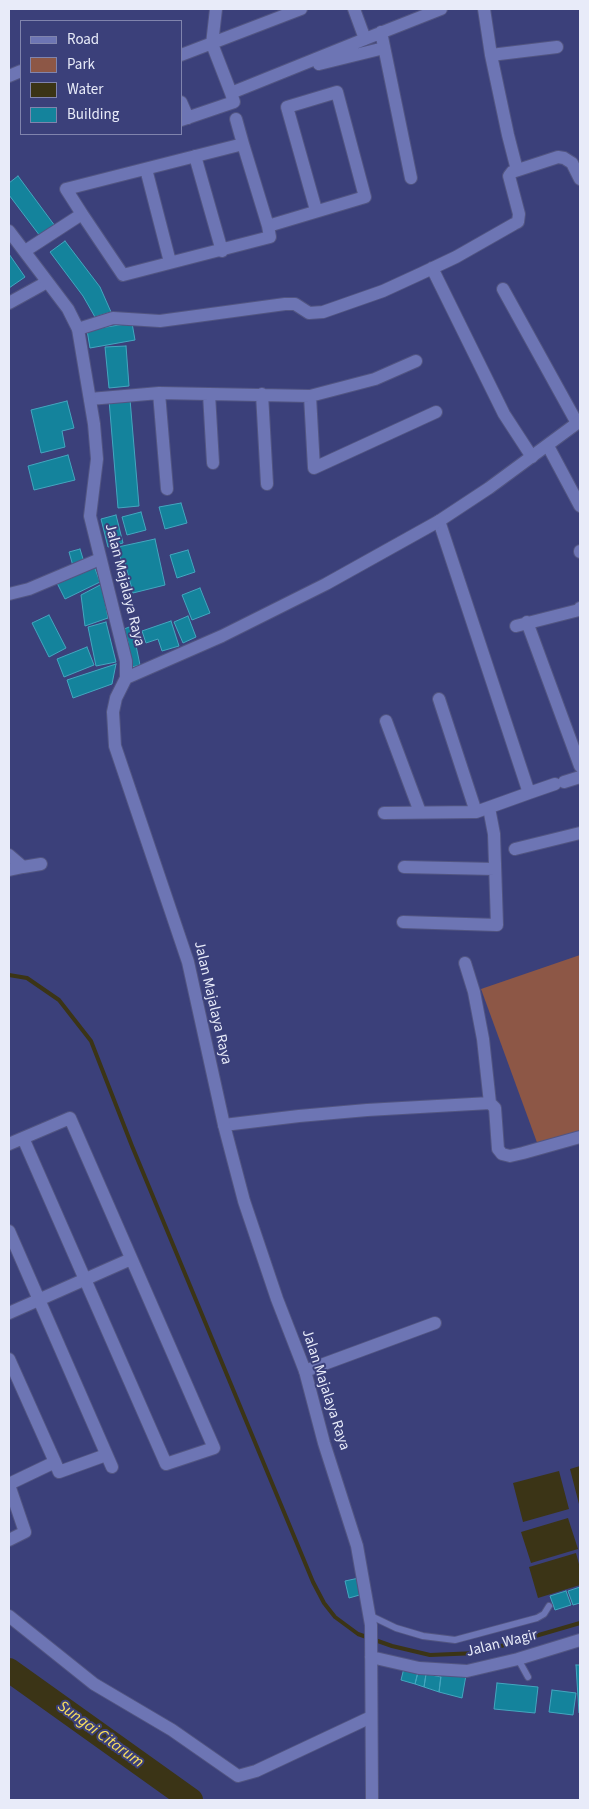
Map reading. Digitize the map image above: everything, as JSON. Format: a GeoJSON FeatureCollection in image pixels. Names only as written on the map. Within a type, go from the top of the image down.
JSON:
{"type":"FeatureCollection","features":[{"type":"Feature","properties":{"kind":"street"},"geometry":{"type":"LineString","coordinates":[[184,119],[234,102],[212,44],[216,9]]}},
{"type":"Feature","properties":{"kind":"street"},"geometry":{"type":"LineString","coordinates":[[182,55],[301,9]]}},
{"type":"Feature","properties":{"kind":"street"},"geometry":{"type":"LineString","coordinates":[[354,9],[365,39]]}},
{"type":"Feature","properties":{"kind":"street"},"geometry":{"type":"LineString","coordinates":[[231,93],[441,9]]}},
{"type":"Feature","properties":{"kind":"street"},"geometry":{"type":"LineString","coordinates":[[484,9],[490,55],[518,170]]}},
{"type":"Feature","properties":{"kind":"street"},"geometry":{"type":"LineString","coordinates":[[381,32],[411,178]]}},
{"type":"Feature","properties":{"kind":"street"},"geometry":{"type":"LineString","coordinates":[[490,55],[557,47]]}},
{"type":"Feature","properties":{"kind":"street"},"geometry":{"type":"LineString","coordinates":[[270,76],[384,48]]}},
{"type":"Feature","properties":{"kind":"street"},"geometry":{"type":"LineString","coordinates":[[268,226],[316,210],[365,197],[336,92],[287,107],[316,210]]}},
{"type":"Feature","properties":{"kind":"street"},"geometry":{"type":"LineString","coordinates":[[236,119],[270,237],[222,251],[123,274],[66,189],[243,144]]}},
{"type":"Feature","properties":{"kind":"street"},"geometry":{"type":"LineString","coordinates":[[195,156],[222,251]]}},
{"type":"Feature","properties":{"kind":"street"},"geometry":{"type":"LineString","coordinates":[[78,328],[113,318],[160,321],[285,304],[295,304],[309,313],[322,312],[383,291],[464,253],[518,222],[519,214],[509,176],[512,172],[558,157],[572,163],[580,179]]}},
{"type":"Feature","properties":{"kind":"street"},"geometry":{"type":"LineString","coordinates":[[146,169],[170,262]]}},
{"type":"Feature","properties":{"kind":"street"},"geometry":{"type":"LineString","coordinates":[[25,251],[82,214]]}},
{"type":"Feature","properties":{"kind":"street","name":"Jalan Majalaya Raya"},"geometry":{"type":"LineString","coordinates":[[9,231],[68,309],[78,328],[90,399],[97,458],[90,516],[124,648],[126,678],[116,698],[113,712],[115,746],[188,962],[224,1125],[241,1192],[259,1249],[305,1371],[324,1443],[357,1546],[370,1620],[372,1800]]}},
{"type":"Feature","properties":{"kind":"street"},"geometry":{"type":"LineString","coordinates":[[432,268],[504,414],[532,458]]}},
{"type":"Feature","properties":{"kind":"street"},"geometry":{"type":"LineString","coordinates":[[9,303],[47,282]]}},
{"type":"Feature","properties":{"kind":"street"},"geometry":{"type":"LineString","coordinates":[[126,678],[222,636],[326,584],[439,521],[532,458],[579,422],[503,289]]}},
{"type":"Feature","properties":{"kind":"street"},"geometry":{"type":"LineString","coordinates":[[90,399],[159,393],[310,396],[374,379],[416,361]]}},
{"type":"Feature","properties":{"kind":"street"},"geometry":{"type":"LineString","coordinates":[[159,393],[167,489]]}},
{"type":"Feature","properties":{"kind":"street"},"geometry":{"type":"LineString","coordinates":[[209,394],[213,463]]}},
{"type":"Feature","properties":{"kind":"street"},"geometry":{"type":"LineString","coordinates":[[262,394],[267,484]]}},
{"type":"Feature","properties":{"kind":"street"},"geometry":{"type":"LineString","coordinates":[[310,396],[314,468],[436,412]]}},
{"type":"Feature","properties":{"kind":"street"},"geometry":{"type":"LineString","coordinates":[[548,446],[580,506]]}},
{"type":"Feature","properties":{"kind":"street"},"geometry":{"type":"LineString","coordinates":[[439,521],[529,793]]}},
{"type":"Feature","properties":{"kind":"street"},"geometry":{"type":"LineString","coordinates":[[9,594],[29,589],[100,559]]}},
{"type":"Feature","properties":{"kind":"street"},"geometry":{"type":"LineString","coordinates":[[580,611],[521,624],[580,766]]}},
{"type":"Feature","properties":{"kind":"street"},"geometry":{"type":"LineString","coordinates":[[403,922],[497,925],[494,834],[439,699]]}},
{"type":"Feature","properties":{"kind":"street"},"geometry":{"type":"LineString","coordinates":[[386,721],[420,812]]}},
{"type":"Feature","properties":{"kind":"street"},"geometry":{"type":"LineString","coordinates":[[384,813],[483,810],[580,777]]}},
{"type":"Feature","properties":{"kind":"street"},"geometry":{"type":"LineString","coordinates":[[515,849],[580,833]]}},
{"type":"Feature","properties":{"kind":"street"},"geometry":{"type":"LineString","coordinates":[[9,855],[23,866]]}},
{"type":"Feature","properties":{"kind":"street"},"geometry":{"type":"LineString","coordinates":[[9,870],[41,864]]}},
{"type":"Feature","properties":{"kind":"street"},"geometry":{"type":"LineString","coordinates":[[404,867],[495,869]]}},
{"type":"Feature","properties":{"kind":"street"},"geometry":{"type":"LineString","coordinates":[[465,963],[480,1020],[490,1103],[495,1108],[498,1149],[502,1154],[510,1156],[580,1137]]}},
{"type":"Feature","properties":{"kind":"street"},"geometry":{"type":"LineString","coordinates":[[224,1125],[367,1110],[490,1103]]}},
{"type":"Feature","properties":{"kind":"street"},"geometry":{"type":"LineString","coordinates":[[9,1144],[23,1138],[70,1118],[214,1448],[166,1464],[23,1138]]}},
{"type":"Feature","properties":{"kind":"street"},"geometry":{"type":"LineString","coordinates":[[9,1231],[112,1467]]}},
{"type":"Feature","properties":{"kind":"street"},"geometry":{"type":"LineString","coordinates":[[9,1313],[131,1259]]}},
{"type":"Feature","properties":{"kind":"street"},"geometry":{"type":"LineString","coordinates":[[305,1371],[435,1323]]}},
{"type":"Feature","properties":{"kind":"street"},"geometry":{"type":"LineString","coordinates":[[9,1359],[59,1472],[106,1455]]}},
{"type":"Feature","properties":{"kind":"street"},"geometry":{"type":"LineString","coordinates":[[9,1540],[25,1532],[9,1484],[55,1462]]}},
{"type":"Feature","properties":{"kind":"street"},"geometry":{"type":"LineString","coordinates":[[9,1616],[94,1684],[172,1730],[238,1776],[256,1771],[371,1717]]}},
{"type":"Feature","properties":{"kind":"street","name":"Jalan Wagir"},"geometry":{"type":"LineString","coordinates":[[371,1653],[419,1668],[467,1670],[518,1659],[580,1640]]}},
{"type":"Feature","properties":{"kind":"lane"},"geometry":{"type":"LineString","coordinates":[[370,1620],[439,1639],[455,1640],[537,1618],[544,1614],[549,1606]]}},
{"type":"Feature","properties":{"kind":"lane"},"geometry":{"type":"LineString","coordinates":[[518,1659],[528,1677]]}},
{"type":"Feature","properties":{"kind":"green space"},"geometry":{"type":"Polygon","coordinates":[[[580,955],[580,1136],[539,1148],[481,989],[580,955]]]}},
{"type":"Feature","properties":{"kind":"water"},"geometry":{"type":"Polygon","coordinates":[[[580,1466],[580,1508],[570,1469],[580,1466]]]}},
{"type":"Feature","properties":{"kind":"water"},"geometry":{"type":"Polygon","coordinates":[[[559,1471],[569,1509],[523,1522],[513,1483],[559,1471]]]}},
{"type":"Feature","properties":{"kind":"water"},"geometry":{"type":"Polygon","coordinates":[[[568,1518],[578,1549],[531,1563],[521,1532],[568,1518]]]}},
{"type":"Feature","properties":{"kind":"water"},"geometry":{"type":"Polygon","coordinates":[[[576,1553],[580,1568],[580,1585],[538,1598],[529,1567],[576,1553]]]}},
{"type":"Feature","properties":{"kind":"building"},"geometry":{"type":"Polygon","coordinates":[[[18,176],[55,226],[40,236],[9,195],[9,183],[18,176]]]}},
{"type":"Feature","properties":{"kind":"building"},"geometry":{"type":"Polygon","coordinates":[[[65,241],[100,287],[111,312],[95,317],[83,296],[50,252],[65,241]]]}},
{"type":"Feature","properties":{"kind":"building"},"geometry":{"type":"Polygon","coordinates":[[[9,254],[25,277],[9,288],[9,254]]]}},
{"type":"Feature","properties":{"kind":"building"},"geometry":{"type":"Polygon","coordinates":[[[132,323],[135,340],[90,348],[87,330],[132,323]]]}},
{"type":"Feature","properties":{"kind":"building"},"geometry":{"type":"Polygon","coordinates":[[[126,346],[129,386],[109,388],[105,347],[126,346]]]}},
{"type":"Feature","properties":{"kind":"building"},"geometry":{"type":"Polygon","coordinates":[[[130,399],[139,506],[118,508],[109,400],[130,399]]]}},
{"type":"Feature","properties":{"kind":"building"},"geometry":{"type":"Polygon","coordinates":[[[67,401],[74,428],[62,431],[65,447],[41,453],[31,410],[67,401]]]}},
{"type":"Feature","properties":{"kind":"building"},"geometry":{"type":"Polygon","coordinates":[[[68,455],[75,480],[34,490],[28,466],[68,455]]]}},
{"type":"Feature","properties":{"kind":"building"},"geometry":{"type":"Polygon","coordinates":[[[181,503],[187,523],[165,529],[159,507],[181,503]]]}},
{"type":"Feature","properties":{"kind":"building"},"geometry":{"type":"Polygon","coordinates":[[[141,512],[146,530],[127,535],[122,517],[141,512]]]}},
{"type":"Feature","properties":{"kind":"building"},"geometry":{"type":"Polygon","coordinates":[[[116,515],[123,543],[108,547],[101,519],[116,515]]]}},
{"type":"Feature","properties":{"kind":"building"},"geometry":{"type":"Polygon","coordinates":[[[155,539],[165,585],[133,593],[124,559],[121,560],[118,547],[155,539]]]}},
{"type":"Feature","properties":{"kind":"building"},"geometry":{"type":"Polygon","coordinates":[[[80,549],[84,562],[73,566],[69,552],[80,549]]]}},
{"type":"Feature","properties":{"kind":"building"},"geometry":{"type":"Polygon","coordinates":[[[188,550],[195,572],[177,578],[170,555],[188,550]]]}},
{"type":"Feature","properties":{"kind":"building"},"geometry":{"type":"Polygon","coordinates":[[[94,566],[100,582],[65,599],[57,583],[94,566]]]}},
{"type":"Feature","properties":{"kind":"building"},"geometry":{"type":"Polygon","coordinates":[[[102,584],[108,618],[85,626],[81,595],[102,584]]]}},
{"type":"Feature","properties":{"kind":"building"},"geometry":{"type":"Polygon","coordinates":[[[200,588],[210,613],[192,620],[182,595],[200,588]]]}},
{"type":"Feature","properties":{"kind":"building"},"geometry":{"type":"Polygon","coordinates":[[[49,615],[66,648],[49,657],[32,623],[49,615]]]}},
{"type":"Feature","properties":{"kind":"building"},"geometry":{"type":"Polygon","coordinates":[[[188,616],[196,637],[183,643],[174,622],[188,616]]]}},
{"type":"Feature","properties":{"kind":"building"},"geometry":{"type":"Polygon","coordinates":[[[171,621],[179,646],[162,651],[158,639],[146,643],[142,631],[171,621]]]}},
{"type":"Feature","properties":{"kind":"building"},"geometry":{"type":"Polygon","coordinates":[[[106,622],[116,662],[96,666],[88,627],[106,622]]]}},
{"type":"Feature","properties":{"kind":"building"},"geometry":{"type":"Polygon","coordinates":[[[132,626],[140,665],[132,667],[124,629],[132,626]]]}},
{"type":"Feature","properties":{"kind":"building"},"geometry":{"type":"Polygon","coordinates":[[[87,647],[94,665],[64,677],[57,659],[87,647]]]}},
{"type":"Feature","properties":{"kind":"building"},"geometry":{"type":"Polygon","coordinates":[[[116,664],[112,684],[73,698],[67,680],[116,664]]]}},
{"type":"Feature","properties":{"kind":"building"},"geometry":{"type":"Polygon","coordinates":[[[359,1578],[363,1594],[349,1598],[345,1581],[359,1578]]]}},
{"type":"Feature","properties":{"kind":"building"},"geometry":{"type":"Polygon","coordinates":[[[580,1587],[580,1603],[573,1605],[568,1591],[580,1587]]]}},
{"type":"Feature","properties":{"kind":"building"},"geometry":{"type":"Polygon","coordinates":[[[566,1591],[571,1605],[555,1610],[550,1596],[566,1591]]]}},
{"type":"Feature","properties":{"kind":"building"},"geometry":{"type":"Polygon","coordinates":[[[576,1665],[580,1665],[579,1713],[576,1665]]]}},
{"type":"Feature","properties":{"kind":"building"},"geometry":{"type":"Polygon","coordinates":[[[404,1668],[418,1672],[415,1684],[401,1680],[404,1668]]]}},
{"type":"Feature","properties":{"kind":"building"},"geometry":{"type":"Polygon","coordinates":[[[418,1672],[426,1674],[424,1687],[415,1684],[418,1672]]]}},
{"type":"Feature","properties":{"kind":"building"},"geometry":{"type":"Polygon","coordinates":[[[426,1674],[441,1677],[439,1692],[424,1687],[426,1674]]]}},
{"type":"Feature","properties":{"kind":"building"},"geometry":{"type":"Polygon","coordinates":[[[441,1674],[466,1675],[462,1698],[439,1692],[441,1674]]]}},
{"type":"Feature","properties":{"kind":"building"},"geometry":{"type":"Polygon","coordinates":[[[497,1683],[538,1687],[535,1713],[494,1709],[497,1683]]]}},
{"type":"Feature","properties":{"kind":"building"},"geometry":{"type":"Polygon","coordinates":[[[552,1690],[576,1693],[573,1715],[549,1712],[552,1690]]]}},
{"type":"Feature","properties":{"kind":"waterway"},"geometry":{"type":"LineString","coordinates":[[9,975],[27,978],[59,1000],[91,1041],[132,1146],[313,1582],[324,1603],[335,1617],[358,1634],[392,1646],[430,1655],[477,1653],[580,1623]]}},
{"type":"Feature","properties":{"kind":"waterway","name":"Sungai Citarum"},"geometry":{"type":"LineString","coordinates":[[9,1670],[191,1800]]}}]}
